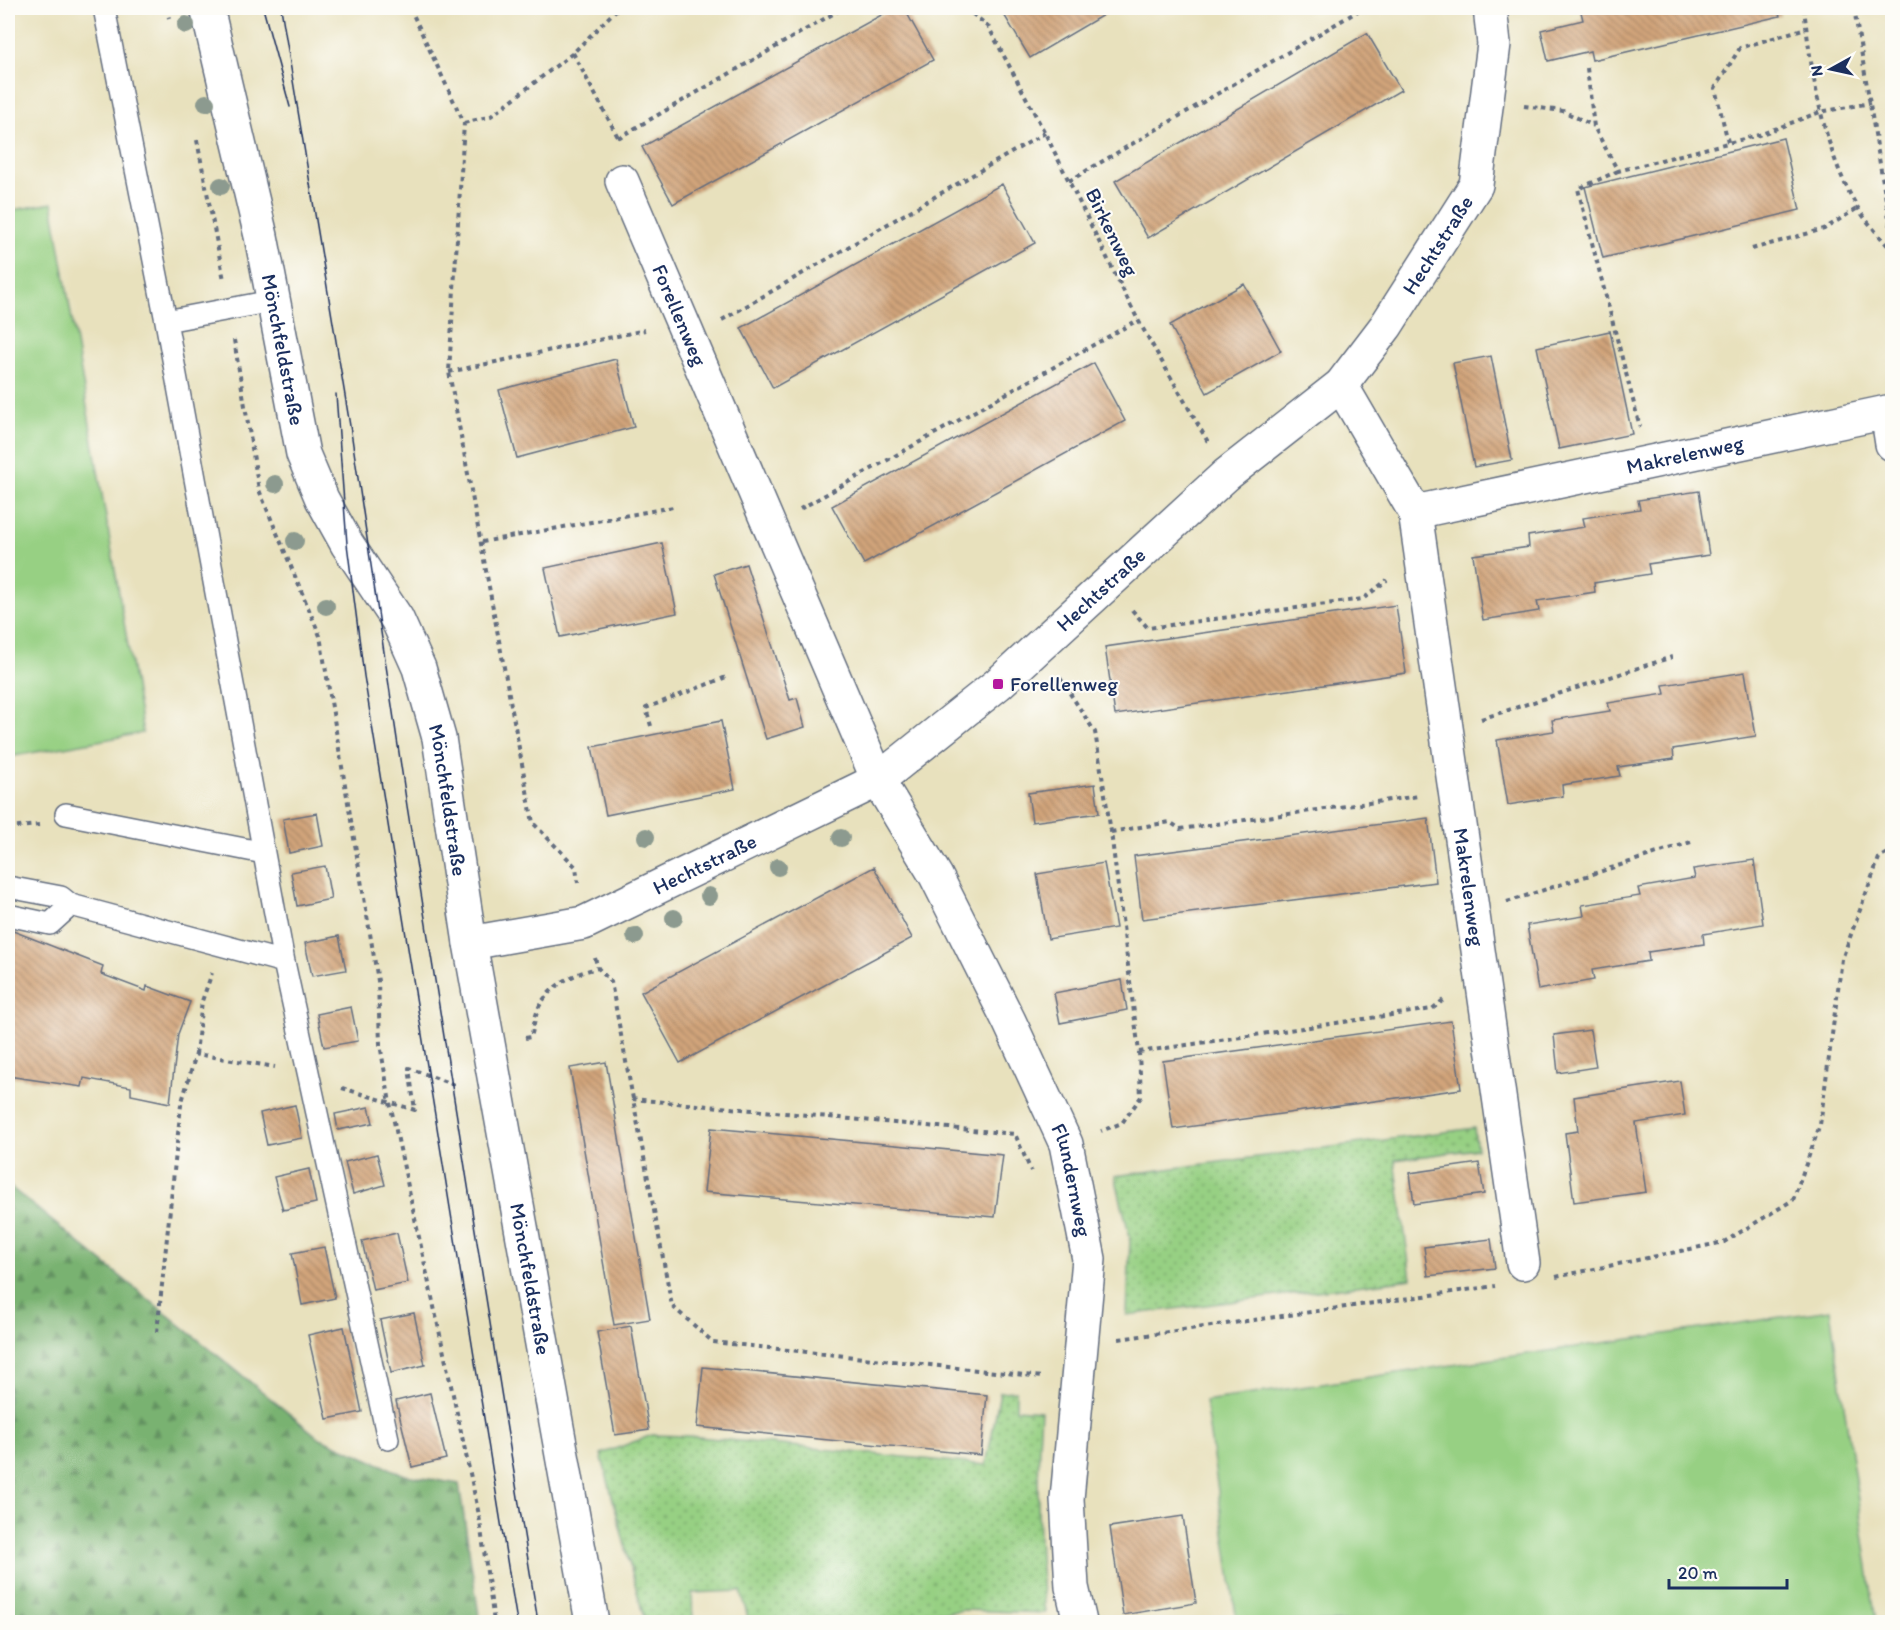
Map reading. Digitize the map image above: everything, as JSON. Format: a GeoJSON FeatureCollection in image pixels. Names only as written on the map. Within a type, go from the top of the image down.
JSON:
{"type":"FeatureCollection","features":[{"type":"Feature","properties":{"kind":"street","name":"Mönchfeldstraße"},"geometry":{"type":"LineString","coordinates":[[207,8],[259,225],[303,454],[322,499],[347,544],[397,619],[419,668],[439,738],[470,943],[592,1623]]}},
{"type":"Feature","properties":{"kind":"street","name":"Hechtstraße"},"geometry":{"type":"LineString","coordinates":[[470,943],[584,923],[878,780],[998,684],[1226,475],[1341,385],[1386,326],[1476,185],[1494,44],[1490,8]]}},
{"type":"Feature","properties":{"kind":"street","name":"Forellenweg"},"geometry":{"type":"LineString","coordinates":[[622,181],[771,525],[878,780]]}},
{"type":"Feature","properties":{"kind":"street","name":"Makrelenweg"},"geometry":{"type":"LineString","coordinates":[[1341,385],[1414,512],[1523,1275]]}},
{"type":"Feature","properties":{"kind":"street","name":"Makrelenweg"},"geometry":{"type":"LineString","coordinates":[[1414,512],[1887,412],[1893,444]]}},
{"type":"Feature","properties":{"kind":"street","name":"Flundernweg"},"geometry":{"type":"LineString","coordinates":[[878,780],[936,876],[1009,1022],[1066,1144],[1089,1260],[1067,1499],[1072,1587],[1080,1623]]}},
{"type":"Feature","properties":{"kind":"lane"},"geometry":{"type":"LineString","coordinates":[[104,8],[165,321],[284,962],[388,1439]]}},
{"type":"Feature","properties":{"kind":"lane"},"geometry":{"type":"LineString","coordinates":[[165,321],[272,301]]}},
{"type":"Feature","properties":{"kind":"lane"},"geometry":{"type":"LineString","coordinates":[[66,814],[264,853]]}},
{"type":"Feature","properties":{"kind":"lane"},"geometry":{"type":"LineString","coordinates":[[8,887],[61,897],[71,905],[284,962]]}},
{"type":"Feature","properties":{"kind":"lane"},"geometry":{"type":"LineString","coordinates":[[8,915],[51,924],[71,905]]}},
{"type":"Feature","properties":{"kind":"path"},"geometry":{"type":"LineString","coordinates":[[166,8],[171,30]]}},
{"type":"Feature","properties":{"kind":"path"},"geometry":{"type":"LineString","coordinates":[[410,8],[465,123],[449,372],[533,823],[576,867],[584,923],[598,968],[611,982],[672,1306],[713,1342],[1078,1381]]}},
{"type":"Feature","properties":{"kind":"path"},"geometry":{"type":"LineString","coordinates":[[465,123],[491,116],[573,53],[618,8]]}},
{"type":"Feature","properties":{"kind":"path"},"geometry":{"type":"LineString","coordinates":[[618,138],[843,8]]}},
{"type":"Feature","properties":{"kind":"path","name":"Birkenweg"},"geometry":{"type":"LineString","coordinates":[[965,8],[988,26],[1045,133],[1138,320],[1226,475]]}},
{"type":"Feature","properties":{"kind":"path"},"geometry":{"type":"LineString","coordinates":[[1069,181],[1363,8]]}},
{"type":"Feature","properties":{"kind":"path"},"geometry":{"type":"LineString","coordinates":[[1804,8],[1820,112],[1830,146],[1858,208],[1893,251]]}},
{"type":"Feature","properties":{"kind":"path"},"geometry":{"type":"LineString","coordinates":[[1854,8],[1893,236]]}},
{"type":"Feature","properties":{"kind":"path"},"geometry":{"type":"LineString","coordinates":[[1728,142],[1715,88],[1740,48],[1806,28]]}},
{"type":"Feature","properties":{"kind":"path"},"geometry":{"type":"LineString","coordinates":[[573,53],[636,172],[622,181]]}},
{"type":"Feature","properties":{"kind":"path"},"geometry":{"type":"LineString","coordinates":[[1587,68],[1594,127],[1618,171]]}},
{"type":"Feature","properties":{"kind":"path"},"geometry":{"type":"LineString","coordinates":[[1487,102],[1563,111],[1594,127]]}},
{"type":"Feature","properties":{"kind":"path"},"geometry":{"type":"LineString","coordinates":[[1650,462],[1578,189],[1618,171],[1759,135],[1820,112],[1870,103]]}},
{"type":"Feature","properties":{"kind":"path"},"geometry":{"type":"LineString","coordinates":[[195,130],[229,309],[259,490],[320,636],[378,981],[380,1044],[390,1103],[479,1515],[494,1623]]}},
{"type":"Feature","properties":{"kind":"path"},"geometry":{"type":"LineString","coordinates":[[449,372],[687,330],[1045,133]]}},
{"type":"Feature","properties":{"kind":"path"},"geometry":{"type":"LineString","coordinates":[[1752,249],[1824,229],[1858,208]]}},
{"type":"Feature","properties":{"kind":"path"},"geometry":{"type":"LineString","coordinates":[[771,525],[1138,320]]}},
{"type":"Feature","properties":{"kind":"path"},"geometry":{"type":"LineString","coordinates":[[482,542],[673,507]]}},
{"type":"Feature","properties":{"kind":"path"},"geometry":{"type":"LineString","coordinates":[[1110,582],[1148,628],[1363,598],[1420,554]]}},
{"type":"Feature","properties":{"kind":"path"},"geometry":{"type":"LineString","coordinates":[[1039,647],[1095,732],[1111,832],[1139,1052],[1141,1097],[1122,1123],[1066,1144]]}},
{"type":"Feature","properties":{"kind":"path"},"geometry":{"type":"LineString","coordinates":[[1446,730],[1672,657]]}},
{"type":"Feature","properties":{"kind":"path"},"geometry":{"type":"LineString","coordinates":[[651,726],[646,708],[729,676]]}},
{"type":"Feature","properties":{"kind":"path"},"geometry":{"type":"LineString","coordinates":[[1111,832],[1170,822],[1180,829],[1455,791]]}},
{"type":"Feature","properties":{"kind":"path"},"geometry":{"type":"LineString","coordinates":[[1472,913],[1691,842]]}},
{"type":"Feature","properties":{"kind":"path"},"geometry":{"type":"LineString","coordinates":[[1081,1344],[1724,1242],[1793,1200],[1820,1125],[1842,959],[1879,858],[1893,851]]}},
{"type":"Feature","properties":{"kind":"path"},"geometry":{"type":"LineString","coordinates":[[157,1332],[182,1105],[196,1054],[202,1001],[223,945]]}},
{"type":"Feature","properties":{"kind":"path"},"geometry":{"type":"LineString","coordinates":[[489,1047],[531,1037],[540,1005],[561,983],[580,972],[598,968]]}},
{"type":"Feature","properties":{"kind":"path"},"geometry":{"type":"LineString","coordinates":[[1139,1052],[1432,1009],[1452,994]]}},
{"type":"Feature","properties":{"kind":"path"},"geometry":{"type":"LineString","coordinates":[[196,1054],[274,1067],[415,1110],[409,1068],[461,1088]]}},
{"type":"Feature","properties":{"kind":"path"},"geometry":{"type":"LineString","coordinates":[[632,1099],[1015,1134],[1033,1175]]}},
{"type":"Feature","properties":{"kind":"green space"},"geometry":{"type":"Polygon","coordinates":[[[52,203],[143,733],[8,757],[8,211],[52,203]]]}},
{"type":"Feature","properties":{"kind":"green space"},"geometry":{"type":"Polygon","coordinates":[[[1474,1128],[1477,1149],[1395,1160],[1411,1279],[1127,1315],[1130,1238],[1115,1176],[1474,1128]]]}},
{"type":"Feature","properties":{"kind":"green space"},"geometry":{"type":"Polygon","coordinates":[[[8,1185],[318,1437],[405,1475],[459,1484],[480,1622],[8,1622],[8,1185]]]}},
{"type":"Feature","properties":{"kind":"green space"},"geometry":{"type":"Polygon","coordinates":[[[1830,1310],[1876,1622],[1237,1622],[1205,1401],[1830,1310]]]}},
{"type":"Feature","properties":{"kind":"green space"},"geometry":{"type":"Polygon","coordinates":[[[1016,1391],[1016,1409],[1041,1411],[1038,1512],[1045,1613],[964,1610],[880,1622],[749,1622],[741,1591],[692,1593],[693,1622],[645,1622],[601,1454],[652,1435],[688,1436],[986,1465],[1000,1392],[1016,1391]]]}},
{"type":"Feature","properties":{"kind":"building"},"geometry":{"type":"Polygon","coordinates":[[[894,8],[904,8],[933,60],[673,204],[642,147],[894,8]]]}},
{"type":"Feature","properties":{"kind":"building"},"geometry":{"type":"Polygon","coordinates":[[[1000,8],[1115,8],[1030,58],[1000,8]]]}},
{"type":"Feature","properties":{"kind":"building"},"geometry":{"type":"Polygon","coordinates":[[[1580,8],[1778,8],[1780,16],[1592,60],[1590,51],[1548,61],[1541,30],[1583,20],[1580,8]]]}},
{"type":"Feature","properties":{"kind":"building"},"geometry":{"type":"Polygon","coordinates":[[[1367,33],[1401,90],[1148,238],[1115,181],[1367,33]]]}},
{"type":"Feature","properties":{"kind":"building"},"geometry":{"type":"Polygon","coordinates":[[[1783,138],[1800,210],[1603,258],[1585,187],[1783,138]]]}},
{"type":"Feature","properties":{"kind":"building"},"geometry":{"type":"Polygon","coordinates":[[[1002,184],[1035,243],[773,388],[741,328],[1002,184]]]}},
{"type":"Feature","properties":{"kind":"building"},"geometry":{"type":"Polygon","coordinates":[[[1244,284],[1281,351],[1207,393],[1170,325],[1244,284]]]}},
{"type":"Feature","properties":{"kind":"building"},"geometry":{"type":"Polygon","coordinates":[[[1610,331],[1632,434],[1559,449],[1537,347],[1610,331]]]}},
{"type":"Feature","properties":{"kind":"building"},"geometry":{"type":"Polygon","coordinates":[[[1491,356],[1512,460],[1474,467],[1453,363],[1491,356]]]}},
{"type":"Feature","properties":{"kind":"building"},"geometry":{"type":"Polygon","coordinates":[[[616,359],[634,427],[517,458],[499,390],[616,359]]]}},
{"type":"Feature","properties":{"kind":"building"},"geometry":{"type":"Polygon","coordinates":[[[1094,363],[1125,421],[864,564],[832,506],[1094,363]]]}},
{"type":"Feature","properties":{"kind":"building"},"geometry":{"type":"Polygon","coordinates":[[[1699,491],[1709,555],[1648,564],[1650,574],[1594,583],[1595,592],[1537,601],[1539,611],[1483,620],[1473,555],[1529,547],[1528,536],[1585,527],[1583,518],[1640,509],[1638,500],[1699,491]]]}},
{"type":"Feature","properties":{"kind":"building"},"geometry":{"type":"Polygon","coordinates":[[[662,543],[677,613],[560,637],[545,568],[662,543]]]}},
{"type":"Feature","properties":{"kind":"building"},"geometry":{"type":"Polygon","coordinates":[[[746,564],[790,700],[797,698],[805,727],[766,739],[714,574],[746,564]]]}},
{"type":"Feature","properties":{"kind":"building"},"geometry":{"type":"Polygon","coordinates":[[[1396,605],[1406,673],[1115,715],[1105,647],[1396,605]]]}},
{"type":"Feature","properties":{"kind":"building"},"geometry":{"type":"Polygon","coordinates":[[[1745,672],[1756,736],[1673,749],[1674,759],[1618,767],[1620,776],[1562,785],[1563,796],[1508,805],[1497,740],[1554,731],[1552,720],[1610,711],[1608,703],[1665,694],[1663,685],[1745,672]]]}},
{"type":"Feature","properties":{"kind":"building"},"geometry":{"type":"Polygon","coordinates":[[[721,721],[735,789],[606,815],[592,747],[721,721]]]}},
{"type":"Feature","properties":{"kind":"building"},"geometry":{"type":"Polygon","coordinates":[[[1095,784],[1099,813],[1032,822],[1028,793],[1095,784]]]}},
{"type":"Feature","properties":{"kind":"building"},"geometry":{"type":"Polygon","coordinates":[[[317,813],[323,846],[289,853],[283,819],[317,813]]]}},
{"type":"Feature","properties":{"kind":"building"},"geometry":{"type":"Polygon","coordinates":[[[1428,818],[1436,882],[1142,919],[1134,856],[1428,818]]]}},
{"type":"Feature","properties":{"kind":"building"},"geometry":{"type":"Polygon","coordinates":[[[1754,860],[1763,924],[1703,934],[1704,944],[1648,952],[1649,961],[1592,970],[1594,980],[1538,990],[1527,925],[1584,916],[1582,905],[1640,896],[1638,888],[1695,878],[1693,869],[1754,860]]]}},
{"type":"Feature","properties":{"kind":"building"},"geometry":{"type":"Polygon","coordinates":[[[1104,863],[1116,928],[1048,939],[1037,874],[1104,863]]]}},
{"type":"Feature","properties":{"kind":"building"},"geometry":{"type":"Polygon","coordinates":[[[325,866],[331,899],[297,906],[291,872],[325,866]]]}},
{"type":"Feature","properties":{"kind":"building"},"geometry":{"type":"Polygon","coordinates":[[[874,867],[912,938],[680,1063],[641,992],[874,867]]]}},
{"type":"Feature","properties":{"kind":"building"},"geometry":{"type":"Polygon","coordinates":[[[8,929],[103,966],[101,974],[146,991],[147,986],[190,1002],[178,1034],[170,1103],[131,1095],[131,1087],[84,1078],[82,1087],[8,1076],[8,929]]]}},
{"type":"Feature","properties":{"kind":"building"},"geometry":{"type":"Polygon","coordinates":[[[339,936],[346,970],[312,976],[305,943],[339,936]]]}},
{"type":"Feature","properties":{"kind":"building"},"geometry":{"type":"Polygon","coordinates":[[[1122,980],[1127,1010],[1060,1023],[1054,993],[1122,980]]]}},
{"type":"Feature","properties":{"kind":"building"},"geometry":{"type":"Polygon","coordinates":[[[351,1007],[358,1041],[324,1047],[317,1014],[351,1007]]]}},
{"type":"Feature","properties":{"kind":"building"},"geometry":{"type":"Polygon","coordinates":[[[1451,1021],[1461,1089],[1173,1129],[1163,1061],[1451,1021]]]}},
{"type":"Feature","properties":{"kind":"building"},"geometry":{"type":"Polygon","coordinates":[[[1590,1030],[1596,1067],[1558,1073],[1554,1035],[1590,1030]]]}},
{"type":"Feature","properties":{"kind":"building"},"geometry":{"type":"Polygon","coordinates":[[[606,1062],[650,1319],[614,1325],[570,1068],[606,1062]]]}},
{"type":"Feature","properties":{"kind":"building"},"geometry":{"type":"Polygon","coordinates":[[[1680,1081],[1685,1115],[1636,1123],[1646,1192],[1574,1202],[1565,1133],[1578,1131],[1574,1097],[1680,1081]]]}},
{"type":"Feature","properties":{"kind":"building"},"geometry":{"type":"Polygon","coordinates":[[[295,1105],[302,1138],[267,1145],[260,1113],[295,1105]]]}},
{"type":"Feature","properties":{"kind":"building"},"geometry":{"type":"Polygon","coordinates":[[[369,1107],[373,1123],[338,1130],[335,1114],[369,1107]]]}},
{"type":"Feature","properties":{"kind":"building"},"geometry":{"type":"Polygon","coordinates":[[[711,1128],[1003,1155],[995,1217],[704,1192],[711,1128]]]}},
{"type":"Feature","properties":{"kind":"building"},"geometry":{"type":"Polygon","coordinates":[[[377,1154],[385,1185],[353,1194],[345,1162],[377,1154]]]}},
{"type":"Feature","properties":{"kind":"building"},"geometry":{"type":"Polygon","coordinates":[[[1479,1163],[1484,1194],[1414,1204],[1410,1173],[1479,1163]]]}},
{"type":"Feature","properties":{"kind":"building"},"geometry":{"type":"Polygon","coordinates":[[[309,1169],[316,1203],[283,1210],[274,1177],[309,1169]]]}},
{"type":"Feature","properties":{"kind":"building"},"geometry":{"type":"Polygon","coordinates":[[[397,1233],[408,1283],[373,1290],[362,1241],[397,1233]]]}},
{"type":"Feature","properties":{"kind":"building"},"geometry":{"type":"Polygon","coordinates":[[[1491,1239],[1495,1268],[1428,1276],[1424,1247],[1491,1239]]]}},
{"type":"Feature","properties":{"kind":"building"},"geometry":{"type":"Polygon","coordinates":[[[324,1247],[335,1298],[302,1305],[292,1253],[324,1247]]]}},
{"type":"Feature","properties":{"kind":"building"},"geometry":{"type":"Polygon","coordinates":[[[414,1313],[425,1365],[391,1373],[380,1320],[414,1313]]]}},
{"type":"Feature","properties":{"kind":"building"},"geometry":{"type":"Polygon","coordinates":[[[631,1326],[649,1430],[615,1435],[597,1332],[631,1326]]]}},
{"type":"Feature","properties":{"kind":"building"},"geometry":{"type":"Polygon","coordinates":[[[344,1327],[362,1412],[327,1419],[308,1335],[344,1327]]]}},
{"type":"Feature","properties":{"kind":"building"},"geometry":{"type":"Polygon","coordinates":[[[703,1367],[987,1395],[981,1455],[697,1427],[703,1367]]]}},
{"type":"Feature","properties":{"kind":"building"},"geometry":{"type":"Polygon","coordinates":[[[430,1393],[446,1459],[412,1467],[396,1401],[430,1393]]]}},
{"type":"Feature","properties":{"kind":"building"},"geometry":{"type":"Polygon","coordinates":[[[1183,1516],[1196,1603],[1123,1615],[1110,1527],[1183,1516]]]}},
{"type":"Feature","properties":{"kind":"tram line"},"geometry":{"type":"LineString","coordinates":[[263,8],[290,107]]}},
{"type":"Feature","properties":{"kind":"tram line"},"geometry":{"type":"LineString","coordinates":[[281,8],[352,438],[407,806],[538,1622]]}},
{"type":"Feature","properties":{"kind":"tram line"},"geometry":{"type":"LineString","coordinates":[[336,394],[347,544],[364,676],[517,1622]]}},
{"type":"Feature","properties":{"kind":"place","name":"Forellenweg"},"geometry":{"type":"Point","coordinates":[998,684]}}]}
